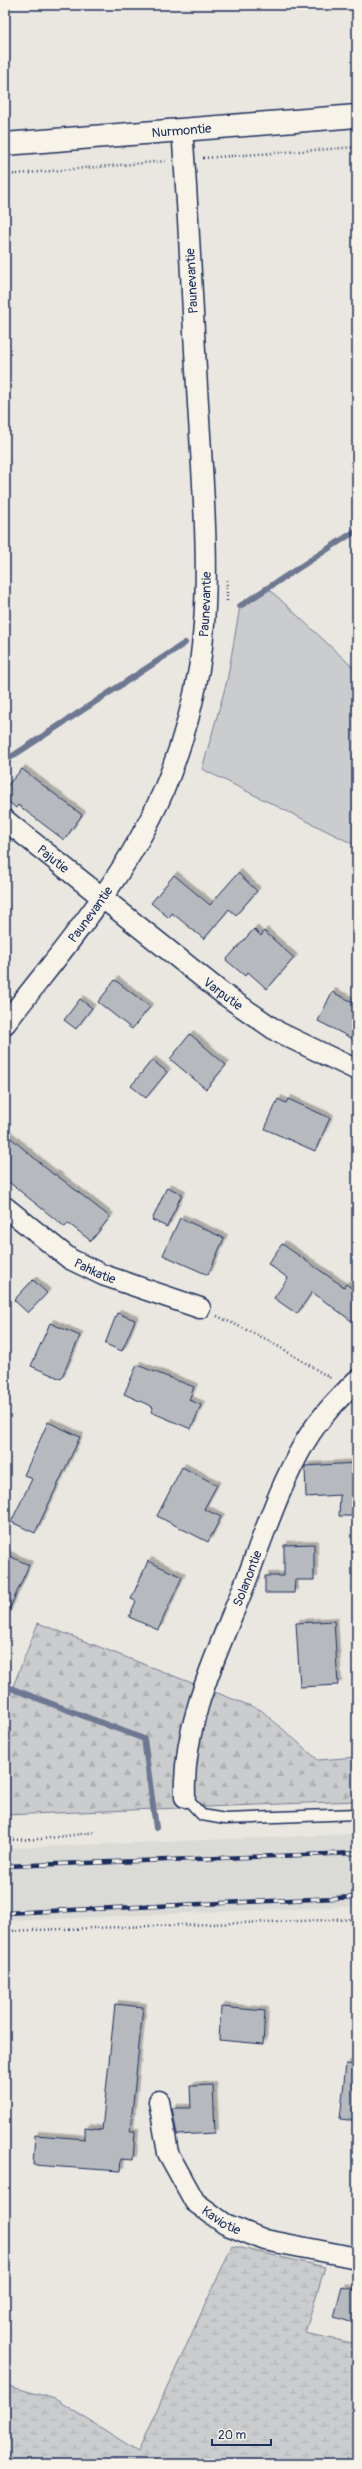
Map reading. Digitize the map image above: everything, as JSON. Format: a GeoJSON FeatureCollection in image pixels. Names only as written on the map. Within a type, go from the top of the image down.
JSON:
{"type":"FeatureCollection","features":[{"type":"Feature","properties":{"kind":"main road","name":"Nurmontie"},"geometry":{"type":"LineString","coordinates":[[5,144],[357,116]]}},
{"type":"Feature","properties":{"kind":"street","name":"Paunevantie"},"geometry":{"type":"LineString","coordinates":[[5,1024],[103,897],[139,842],[163,792],[183,733],[199,669],[205,592],[203,502],[182,130]]}},
{"type":"Feature","properties":{"kind":"street","name":"Pajutie"},"geometry":{"type":"LineString","coordinates":[[5,820],[103,897]]}},
{"type":"Feature","properties":{"kind":"street","name":"Varputie"},"geometry":{"type":"LineString","coordinates":[[103,897],[222,993],[278,1032],[357,1070]]}},
{"type":"Feature","properties":{"kind":"street","name":"Pahkatie"},"geometry":{"type":"LineString","coordinates":[[5,1207],[70,1259],[103,1275],[200,1308]]}},
{"type":"Feature","properties":{"kind":"street","name":"Solanontie"},"geometry":{"type":"LineString","coordinates":[[185,1797],[184,1772],[197,1706],[278,1498],[305,1442],[321,1416],[352,1385]]}},
{"type":"Feature","properties":{"kind":"street","name":"Kaviotie"},"geometry":{"type":"LineString","coordinates":[[159,2101],[168,2153],[195,2202],[225,2224],[265,2240],[357,2258]]}},
{"type":"Feature","properties":{"kind":"lane"},"geometry":{"type":"LineString","coordinates":[[185,1797],[202,1815],[225,1819],[357,1814]]}},
{"type":"Feature","properties":{"kind":"path"},"geometry":{"type":"LineString","coordinates":[[200,1308],[266,1339],[322,1371],[352,1385]]}},
{"type":"Feature","properties":{"kind":"path"},"geometry":{"type":"LineString","coordinates":[[5,1840],[42,1839],[96,1832]]}},
{"type":"Feature","properties":{"kind":"path"},"geometry":{"type":"LineString","coordinates":[[5,1931],[357,1919]]}},
{"type":"Feature","properties":{"kind":"shaded area"},"geometry":{"type":"Polygon","coordinates":[[[357,1834],[357,1906],[5,1921],[5,1848],[357,1834]]]}},
{"type":"Feature","properties":{"kind":"green space"},"geometry":{"type":"Polygon","coordinates":[[[269,589],[357,671],[357,846],[202,769],[227,681],[240,606],[269,589]]]}},
{"type":"Feature","properties":{"kind":"green space"},"geometry":{"type":"Polygon","coordinates":[[[38,1623],[261,1710],[318,1760],[357,1757],[357,1801],[5,1815],[5,1686],[12,1689],[38,1623]]]}},
{"type":"Feature","properties":{"kind":"green space"},"geometry":{"type":"Polygon","coordinates":[[[232,2246],[325,2267],[305,2333],[357,2344],[357,2464],[5,2464],[5,2385],[55,2399],[138,2451],[232,2246]]]}},
{"type":"Feature","properties":{"kind":"building"},"geometry":{"type":"Polygon","coordinates":[[[22,769],[82,815],[64,840],[18,805],[16,808],[5,799],[5,788],[22,769]]]}},
{"type":"Feature","properties":{"kind":"building"},"geometry":{"type":"Polygon","coordinates":[[[238,873],[257,891],[236,915],[229,909],[204,939],[172,913],[169,918],[151,903],[174,875],[210,905],[238,873]]]}},
{"type":"Feature","properties":{"kind":"building"},"geometry":{"type":"Polygon","coordinates":[[[254,929],[261,936],[264,931],[294,958],[267,989],[248,972],[245,976],[226,960],[254,929]]]}},
{"type":"Feature","properties":{"kind":"building"},"geometry":{"type":"Polygon","coordinates":[[[115,980],[150,1007],[132,1029],[98,1002],[115,980]]]}},
{"type":"Feature","properties":{"kind":"building"},"geometry":{"type":"Polygon","coordinates":[[[332,992],[357,1004],[357,1041],[318,1021],[332,992]]]}},
{"type":"Feature","properties":{"kind":"building"},"geometry":{"type":"Polygon","coordinates":[[[80,999],[92,1008],[76,1029],[64,1020],[80,999]]]}},
{"type":"Feature","properties":{"kind":"building"},"geometry":{"type":"Polygon","coordinates":[[[190,1034],[226,1065],[206,1089],[170,1059],[190,1034]]]}},
{"type":"Feature","properties":{"kind":"building"},"geometry":{"type":"Polygon","coordinates":[[[152,1060],[167,1072],[146,1098],[131,1086],[152,1060]]]}},
{"type":"Feature","properties":{"kind":"building"},"geometry":{"type":"Polygon","coordinates":[[[278,1099],[286,1103],[288,1099],[330,1118],[315,1151],[265,1129],[278,1099]]]}},
{"type":"Feature","properties":{"kind":"building"},"geometry":{"type":"Polygon","coordinates":[[[5,1133],[54,1175],[55,1174],[110,1217],[91,1241],[68,1223],[65,1227],[5,1179],[5,1133]]]}},
{"type":"Feature","properties":{"kind":"building"},"geometry":{"type":"Polygon","coordinates":[[[167,1187],[182,1194],[167,1227],[152,1220],[167,1187]]]}},
{"type":"Feature","properties":{"kind":"building"},"geometry":{"type":"Polygon","coordinates":[[[180,1218],[224,1238],[208,1275],[163,1255],[180,1218]]]}},
{"type":"Feature","properties":{"kind":"building"},"geometry":{"type":"Polygon","coordinates":[[[282,1244],[344,1287],[346,1284],[357,1292],[357,1325],[312,1292],[297,1314],[274,1298],[288,1278],[268,1264],[282,1244]]]}},
{"type":"Feature","properties":{"kind":"building"},"geometry":{"type":"Polygon","coordinates":[[[33,1280],[47,1293],[28,1313],[14,1300],[33,1280]]]}},
{"type":"Feature","properties":{"kind":"building"},"geometry":{"type":"Polygon","coordinates":[[[117,1313],[135,1320],[122,1351],[105,1344],[117,1313]]]}},
{"type":"Feature","properties":{"kind":"building"},"geometry":{"type":"Polygon","coordinates":[[[50,1323],[80,1336],[61,1379],[31,1366],[50,1323]]]}},
{"type":"Feature","properties":{"kind":"building"},"geometry":{"type":"Polygon","coordinates":[[[137,1365],[194,1387],[189,1400],[201,1405],[191,1429],[151,1412],[153,1407],[124,1394],[137,1365]]]}},
{"type":"Feature","properties":{"kind":"building"},"geometry":{"type":"Polygon","coordinates":[[[48,1422],[80,1437],[35,1533],[11,1522],[32,1479],[24,1475],[48,1422]]]}},
{"type":"Feature","properties":{"kind":"building"},"geometry":{"type":"Polygon","coordinates":[[[357,1463],[357,1516],[339,1516],[340,1495],[306,1497],[305,1466],[357,1463]]]}},
{"type":"Feature","properties":{"kind":"building"},"geometry":{"type":"Polygon","coordinates":[[[182,1467],[217,1485],[204,1509],[221,1517],[208,1542],[157,1516],[182,1467]]]}},
{"type":"Feature","properties":{"kind":"building"},"geometry":{"type":"Polygon","coordinates":[[[314,1544],[314,1580],[295,1580],[294,1593],[265,1593],[265,1576],[284,1576],[284,1545],[314,1544]]]}},
{"type":"Feature","properties":{"kind":"building"},"geometry":{"type":"Polygon","coordinates":[[[5,1554],[29,1565],[5,1619],[5,1554]]]}},
{"type":"Feature","properties":{"kind":"building"},"geometry":{"type":"Polygon","coordinates":[[[148,1561],[182,1577],[158,1630],[129,1617],[136,1601],[131,1599],[148,1561]]]}},
{"type":"Feature","properties":{"kind":"building"},"geometry":{"type":"Polygon","coordinates":[[[334,1621],[338,1685],[300,1687],[296,1623],[334,1621]]]}},
{"type":"Feature","properties":{"kind":"building"},"geometry":{"type":"Polygon","coordinates":[[[115,2004],[143,2007],[130,2132],[135,2132],[133,2160],[121,2159],[120,2171],[33,2165],[35,2135],[85,2139],[85,2128],[102,2130],[115,2004]]]}},
{"type":"Feature","properties":{"kind":"building"},"geometry":{"type":"Polygon","coordinates":[[[221,2007],[265,2011],[263,2044],[219,2040],[221,2007]]]}},
{"type":"Feature","properties":{"kind":"building"},"geometry":{"type":"Polygon","coordinates":[[[346,2064],[357,2065],[357,2121],[340,2119],[346,2064]]]}},
{"type":"Feature","properties":{"kind":"building"},"geometry":{"type":"Polygon","coordinates":[[[213,2085],[215,2133],[177,2135],[172,2108],[191,2108],[190,2086],[213,2085]]]}},
{"type":"Feature","properties":{"kind":"building"},"geometry":{"type":"Polygon","coordinates":[[[342,2287],[357,2291],[357,2324],[334,2317],[342,2287]]]}},
{"type":"Feature","properties":{"kind":"waterway"},"geometry":{"type":"LineString","coordinates":[[240,606],[357,530]]}},
{"type":"Feature","properties":{"kind":"waterway"},"geometry":{"type":"LineString","coordinates":[[5,761],[185,643]]}},
{"type":"Feature","properties":{"kind":"waterway"},"geometry":{"type":"LineString","coordinates":[[5,1686],[144,1739],[156,1828]]}},
{"type":"Feature","properties":{"kind":"railway"},"geometry":{"type":"LineString","coordinates":[[5,1866],[357,1853]]}},
{"type":"Feature","properties":{"kind":"railway"},"geometry":{"type":"LineString","coordinates":[[5,1913],[357,1897]]}}]}
